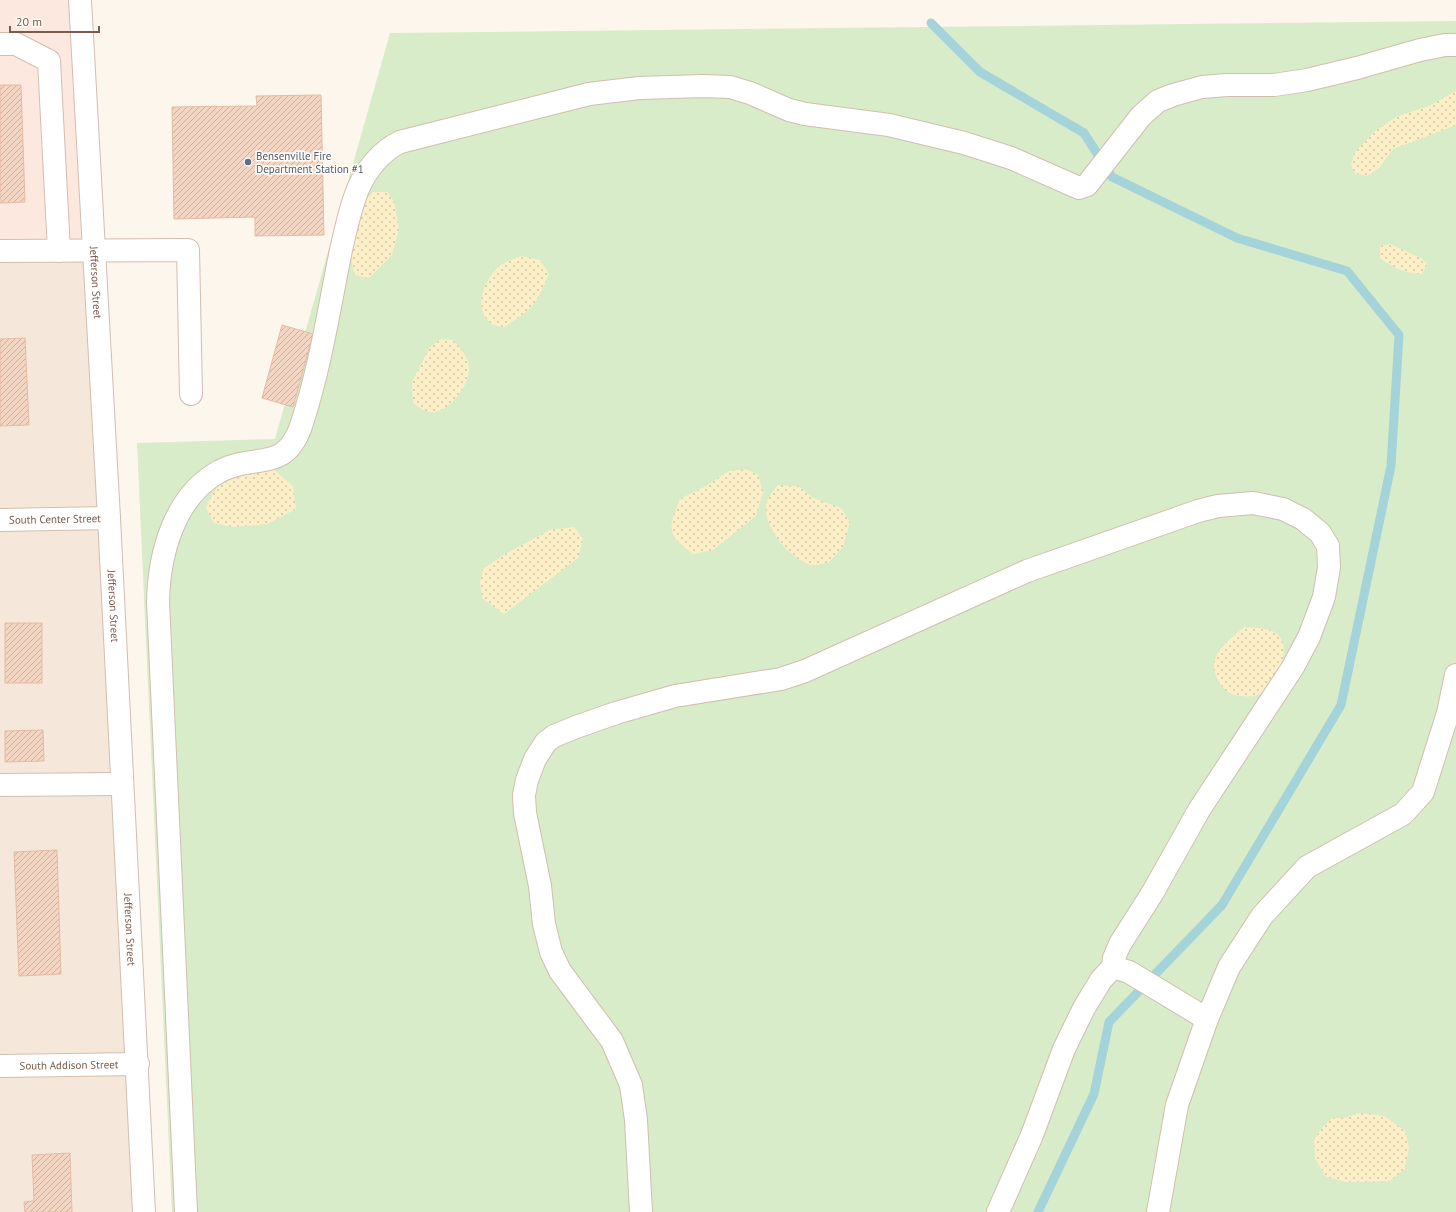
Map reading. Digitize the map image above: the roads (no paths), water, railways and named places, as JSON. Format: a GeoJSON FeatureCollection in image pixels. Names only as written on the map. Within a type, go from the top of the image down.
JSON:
{"type":"FeatureCollection","features":[{"type":"Feature","properties":{"kind":"street","name":"Jefferson Street"},"geometry":{"type":"LineString","coordinates":[[80,0],[138,1064],[144,1212]]}},
{"type":"Feature","properties":{"kind":"street"},"geometry":{"type":"LineString","coordinates":[[0,44],[16,44],[49,61],[83,59]]}},
{"type":"Feature","properties":{"kind":"street"},"geometry":{"type":"LineString","coordinates":[[186,1212],[158,602],[161,560],[170,533],[180,512],[197,488],[220,471],[233,466],[282,455],[292,445],[300,430],[313,386],[348,220],[358,188],[367,172],[378,159],[390,148],[400,142],[460,129],[576,97],[639,88],[704,86],[740,89],[789,110],[805,114],[889,125],[944,137],[1011,158],[1079,188],[1087,185],[1141,116],[1152,105],[1182,92],[1202,87],[1274,84],[1307,80],[1357,68],[1420,50],[1445,45],[1456,45]]}},
{"type":"Feature","properties":{"kind":"street"},"geometry":{"type":"LineString","coordinates":[[49,61],[59,251]]}},
{"type":"Feature","properties":{"kind":"street"},"geometry":{"type":"LineString","coordinates":[[0,251],[188,250],[191,394]]}},
{"type":"Feature","properties":{"kind":"street"},"geometry":{"type":"LineString","coordinates":[[641,1212],[636,1120],[631,1085],[612,1042],[554,962],[544,924],[540,886],[525,813],[524,795],[530,769],[546,742],[560,733],[576,727],[650,703],[692,692],[781,679],[805,671],[1027,571],[1198,511],[1218,506],[1243,503],[1266,505],[1283,509],[1299,516],[1315,528],[1324,538],[1328,546],[1329,567],[1321,607],[1309,637],[1293,667],[1199,810],[1154,892],[1120,944],[1114,958],[1121,970],[1208,1019]]}},
{"type":"Feature","properties":{"kind":"street","name":"South Center Street"},"geometry":{"type":"LineString","coordinates":[[0,520],[109,518]]}},
{"type":"Feature","properties":{"kind":"street"},"geometry":{"type":"LineString","coordinates":[[1158,1212],[1177,1105],[1208,1019],[1229,967],[1262,916],[1307,867],[1403,814],[1423,792],[1448,713],[1456,675]]}},
{"type":"Feature","properties":{"kind":"street"},"geometry":{"type":"LineString","coordinates":[[0,785],[122,784]]}},
{"type":"Feature","properties":{"kind":"street"},"geometry":{"type":"LineString","coordinates":[[998,1212],[1032,1135],[1074,1029],[1092,993],[1121,970]]}},
{"type":"Feature","properties":{"kind":"street","name":"South Addison Street"},"geometry":{"type":"LineString","coordinates":[[0,1066],[138,1064]]}},
{"type":"Feature","properties":{"kind":"waterway"},"geometry":{"type":"LineString","coordinates":[[931,23],[980,72],[1084,133],[1112,177],[1237,238],[1347,271],[1399,335],[1391,466],[1341,705],[1222,905],[1109,1022],[1094,1094],[1038,1212]]}},
{"type":"Feature","properties":{"kind":"place","name":"Bensenville Fire Department Station #1"},"geometry":{"type":"Point","coordinates":[248,162]}}]}
